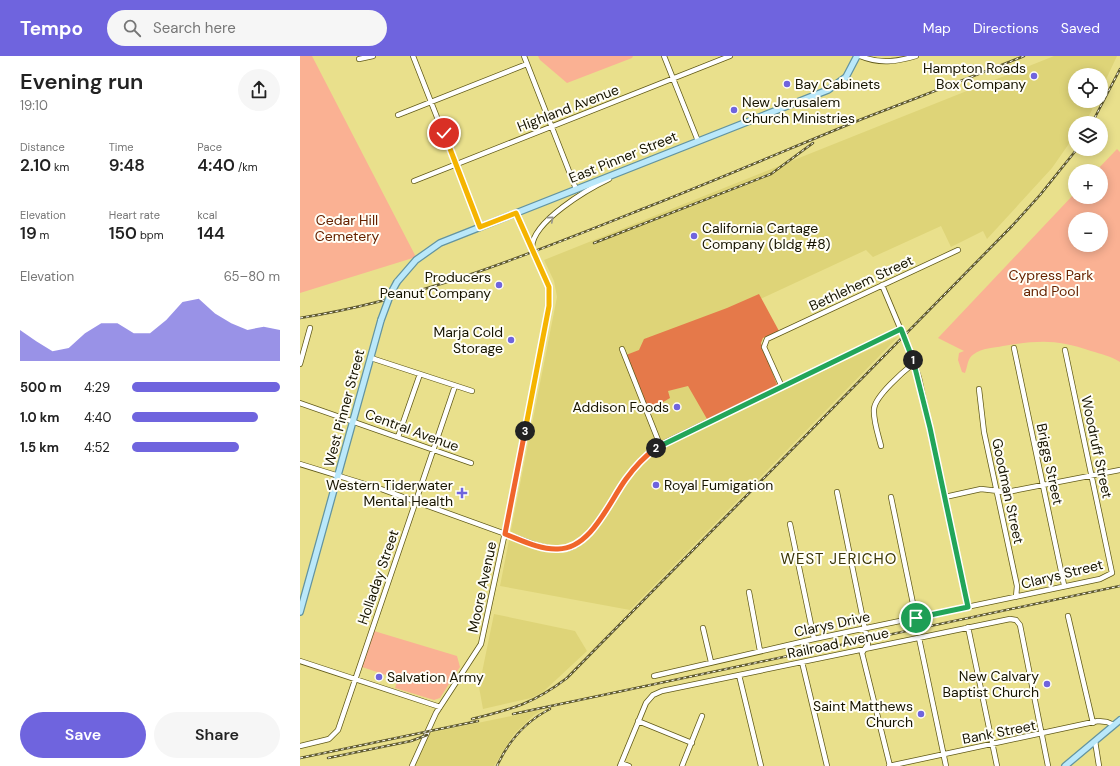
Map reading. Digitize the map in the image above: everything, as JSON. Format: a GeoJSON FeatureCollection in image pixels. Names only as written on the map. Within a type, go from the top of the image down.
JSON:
{"type":"FeatureCollection","features":[{"type":"Feature","properties":{"kind":"main road","name":"East Pinner Street"},"geometry":{"type":"LineString","coordinates":[[397,282],[416,260],[440,243],[828,90],[846,77],[858,56]]}},
{"type":"Feature","properties":{"kind":"main road","name":"West Pinner Street"},"geometry":{"type":"LineString","coordinates":[[300,612],[302,600],[354,421],[381,320],[388,299],[397,282]]}},
{"type":"Feature","properties":{"kind":"main road"},"geometry":{"type":"LineString","coordinates":[[1065,766],[1120,720]]}},
{"type":"Feature","properties":{"kind":"street"},"geometry":{"type":"LineString","coordinates":[[359,60],[373,56]]}},
{"type":"Feature","properties":{"kind":"street"},"geometry":{"type":"LineString","coordinates":[[413,56],[480,227]]}},
{"type":"Feature","properties":{"kind":"street"},"geometry":{"type":"LineString","coordinates":[[524,56],[576,189]]}},
{"type":"Feature","properties":{"kind":"street"},"geometry":{"type":"LineString","coordinates":[[664,56],[698,141]]}},
{"type":"Feature","properties":{"kind":"street","name":"Highland Avenue"},"geometry":{"type":"LineString","coordinates":[[414,181],[730,56]]}},
{"type":"Feature","properties":{"kind":"street"},"geometry":{"type":"LineString","coordinates":[[858,56],[890,62],[916,56]]}},
{"type":"Feature","properties":{"kind":"street"},"geometry":{"type":"LineString","coordinates":[[398,114],[527,64]]}},
{"type":"Feature","properties":{"kind":"street"},"geometry":{"type":"LineString","coordinates":[[533,251],[535,234],[561,210],[591,188],[641,163]]}},
{"type":"Feature","properties":{"kind":"street","name":"Moore Avenue"},"geometry":{"type":"LineString","coordinates":[[412,766],[440,707],[481,644],[505,534],[550,296],[549,287],[516,213]]}},
{"type":"Feature","properties":{"kind":"street","name":"Bethlehem Street"},"geometry":{"type":"LineString","coordinates":[[782,387],[764,347],[765,341],[773,335],[958,250]]}},
{"type":"Feature","properties":{"kind":"street"},"geometry":{"type":"LineString","coordinates":[[882,285],[914,363],[945,497],[968,607]]}},
{"type":"Feature","properties":{"kind":"street"},"geometry":{"type":"LineString","coordinates":[[300,364],[310,328]]}},
{"type":"Feature","properties":{"kind":"street"},"geometry":{"type":"LineString","coordinates":[[300,464],[338,475],[536,545],[556,550],[567,548],[578,544],[588,535],[626,479],[648,454],[660,445],[901,329]]}},
{"type":"Feature","properties":{"kind":"street","name":"Briggs Street"},"geometry":{"type":"LineString","coordinates":[[1014,348],[1064,585]]}},
{"type":"Feature","properties":{"kind":"street"},"geometry":{"type":"LineString","coordinates":[[622,349],[660,445]]}},
{"type":"Feature","properties":{"kind":"street","name":"Woodruff Street"},"geometry":{"type":"LineString","coordinates":[[1065,350],[1112,572]]}},
{"type":"Feature","properties":{"kind":"street"},"geometry":{"type":"LineString","coordinates":[[371,358],[472,392]]}},
{"type":"Feature","properties":{"kind":"street"},"geometry":{"type":"LineString","coordinates":[[881,446],[874,412],[874,404],[914,363]]}},
{"type":"Feature","properties":{"kind":"street"},"geometry":{"type":"LineString","coordinates":[[398,437],[420,374]]}},
{"type":"Feature","properties":{"kind":"street","name":"Holladay Street"},"geometry":{"type":"LineString","coordinates":[[300,746],[329,739],[338,730],[455,386]]}},
{"type":"Feature","properties":{"kind":"street","name":"Goodman Street"},"geometry":{"type":"LineString","coordinates":[[979,389],[984,432],[1017,586],[1016,597]]}},
{"type":"Feature","properties":{"kind":"street","name":"Central Avenue"},"geometry":{"type":"LineString","coordinates":[[300,403],[471,463]]}},
{"type":"Feature","properties":{"kind":"street"},"geometry":{"type":"LineString","coordinates":[[945,497],[981,489],[1007,492],[1120,470]]}},
{"type":"Feature","properties":{"kind":"street"},"geometry":{"type":"LineString","coordinates":[[837,492],[868,644],[867,648],[862,653],[889,766]]}},
{"type":"Feature","properties":{"kind":"street"},"geometry":{"type":"LineString","coordinates":[[891,497],[916,618]]}},
{"type":"Feature","properties":{"kind":"street"},"geometry":{"type":"LineString","coordinates":[[790,524],[814,639]]}},
{"type":"Feature","properties":{"kind":"street","name":"Clarys Street"},"geometry":{"type":"LineString","coordinates":[[1016,597],[1064,585],[1100,579],[1112,572]]}},
{"type":"Feature","properties":{"kind":"street"},"geometry":{"type":"LineString","coordinates":[[748,592],[760,651]]}},
{"type":"Feature","properties":{"kind":"street","name":"Clarys Drive"},"geometry":{"type":"LineString","coordinates":[[654,676],[864,628],[1016,597]]}},
{"type":"Feature","properties":{"kind":"street"},"geometry":{"type":"LineString","coordinates":[[1068,616],[1093,723]]}},
{"type":"Feature","properties":{"kind":"street","name":"Railroad Avenue"},"geometry":{"type":"LineString","coordinates":[[638,721],[649,699],[662,691],[968,627],[1013,619],[1018,622],[1022,636],[1048,766]]}},
{"type":"Feature","properties":{"kind":"street"},"geometry":{"type":"LineString","coordinates":[[968,627],[997,766]]}},
{"type":"Feature","properties":{"kind":"street"},"geometry":{"type":"LineString","coordinates":[[703,628],[711,662]]}},
{"type":"Feature","properties":{"kind":"street"},"geometry":{"type":"LineString","coordinates":[[919,638],[946,766]]}},
{"type":"Feature","properties":{"kind":"street"},"geometry":{"type":"LineString","coordinates":[[300,661],[440,707]]}},
{"type":"Feature","properties":{"kind":"street"},"geometry":{"type":"LineString","coordinates":[[802,662],[827,766]]}},
{"type":"Feature","properties":{"kind":"street"},"geometry":{"type":"LineString","coordinates":[[739,675],[761,766]]}},
{"type":"Feature","properties":{"kind":"street"},"geometry":{"type":"LineString","coordinates":[[682,766],[702,716]]}},
{"type":"Feature","properties":{"kind":"street"},"geometry":{"type":"LineString","coordinates":[[629,766],[621,764],[638,721],[692,743]]}},
{"type":"Feature","properties":{"kind":"street","name":"Bank Street"},"geometry":{"type":"LineString","coordinates":[[889,766],[1103,721],[1114,725]]}},
{"type":"Feature","properties":{"kind":"street"},"geometry":{"type":"LineString","coordinates":[[1095,741],[1099,766]]}},
{"type":"Feature","properties":{"kind":"shaded area"},"geometry":{"type":"Polygon","coordinates":[[[1054,56],[1117,56],[1108,75],[1108,68],[1068,68],[1068,108],[1093,108],[1090,114],[1089,116],[1068,116],[1068,145],[1052,168],[987,239],[983,231],[951,247],[941,226],[873,257],[866,250],[745,306],[753,403],[899,336],[630,610],[500,586],[557,297],[554,281],[544,260],[1054,56]]]}},
{"type":"Feature","properties":{"kind":"shaded area"},"geometry":{"type":"Polygon","coordinates":[[[759,294],[779,331],[763,338],[761,343],[778,387],[707,419],[688,386],[668,391],[670,398],[648,411],[626,355],[639,350],[644,339],[727,308],[759,294]]]}},
{"type":"Feature","properties":{"kind":"shaded area"},"geometry":{"type":"Polygon","coordinates":[[[494,614],[575,631],[587,651],[543,692],[531,698],[483,709],[479,687],[494,614]]]}},
{"type":"Feature","properties":{"kind":"shaded area"},"geometry":{"type":"Polygon","coordinates":[[[545,709],[534,715],[514,734],[494,766],[414,766],[429,733],[545,709]]]}},
{"type":"Feature","properties":{"kind":"green space","name":"Cedar Hill Cemetery"},"geometry":{"type":"Polygon","coordinates":[[[300,56],[312,56],[416,257],[300,293],[300,56]]]}},
{"type":"Feature","properties":{"kind":"green space"},"geometry":{"type":"Polygon","coordinates":[[[538,56],[633,56],[632,58],[567,83],[540,60],[538,56]]]}},
{"type":"Feature","properties":{"kind":"green space","name":"Cypress Park and Pool"},"geometry":{"type":"Polygon","coordinates":[[[1117,149],[1120,152],[1120,362],[1106,355],[1068,344],[1038,342],[981,350],[969,360],[965,373],[962,372],[958,360],[959,353],[964,351],[938,338],[1068,200],[1068,204],[1108,204],[1108,164],[1103,164],[1117,149]]]}},
{"type":"Feature","properties":{"kind":"green space"},"geometry":{"type":"Polygon","coordinates":[[[374,631],[457,656],[460,667],[440,698],[434,700],[395,688],[398,679],[362,667],[374,631]]]}},
{"type":"Feature","properties":{"kind":"railway"},"geometry":{"type":"LineString","coordinates":[[300,318],[345,310],[390,299],[478,272],[565,240],[862,119],[1024,56]]}},
{"type":"Feature","properties":{"kind":"railway"},"geometry":{"type":"LineString","coordinates":[[1096,116],[1120,69]]}},
{"type":"Feature","properties":{"kind":"railway"},"geometry":{"type":"LineString","coordinates":[[594,243],[771,174],[813,143]]}},
{"type":"Feature","properties":{"kind":"railway"},"geometry":{"type":"LineString","coordinates":[[472,719],[499,712],[533,700],[567,678],[1012,226],[1040,195],[1071,156]]}},
{"type":"Feature","properties":{"kind":"railway"},"geometry":{"type":"LineString","coordinates":[[513,714],[1120,586]]}},
{"type":"Feature","properties":{"kind":"railway"},"geometry":{"type":"LineString","coordinates":[[497,766],[501,757],[519,733],[533,720],[550,709]]}},
{"type":"Feature","properties":{"kind":"railway"},"geometry":{"type":"LineString","coordinates":[[300,758],[478,721]]}},
{"type":"Feature","properties":{"kind":"railway"},"geometry":{"type":"LineString","coordinates":[[328,758],[411,741],[427,735]]}},
{"type":"Feature","properties":{"kind":"place","name":"Hampton Roads Box Company"},"geometry":{"type":"Point","coordinates":[1034,76]}},
{"type":"Feature","properties":{"kind":"place","name":"Bay Cabinets"},"geometry":{"type":"Point","coordinates":[787,84]}},
{"type":"Feature","properties":{"kind":"place","name":"New Jerusalem Church Ministries"},"geometry":{"type":"Point","coordinates":[734,110]}},
{"type":"Feature","properties":{"kind":"place","name":"California Cartage Company (bldg #8)"},"geometry":{"type":"Point","coordinates":[694,236]}},
{"type":"Feature","properties":{"kind":"place","name":"Producers Peanut Company"},"geometry":{"type":"Point","coordinates":[499,285]}},
{"type":"Feature","properties":{"kind":"place","name":"Marja Cold Storage"},"geometry":{"type":"Point","coordinates":[511,340]}},
{"type":"Feature","properties":{"kind":"place","name":"Addison Foods"},"geometry":{"type":"Point","coordinates":[677,407]}},
{"type":"Feature","properties":{"kind":"place","name":"Royal Fumigation"},"geometry":{"type":"Point","coordinates":[656,485]}},
{"type":"Feature","properties":{"kind":"place","name":"Western Tiderwater Mental Health"},"geometry":{"type":"Point","coordinates":[462,493]}},
{"type":"Feature","properties":{"kind":"place","name":"Salvation Army"},"geometry":{"type":"Point","coordinates":[379,677]}},
{"type":"Feature","properties":{"kind":"place","name":"New Calvary Baptist Church"},"geometry":{"type":"Point","coordinates":[1047,684]}},
{"type":"Feature","properties":{"kind":"place","name":"Saint Matthews Church"},"geometry":{"type":"Point","coordinates":[921,714]}},
{"type":"Feature","properties":{"kind":"district","name":"WEST JERICHO"},"geometry":{"type":"Point","coordinates":[839,559]}},
{"type":"Feature","properties":{"kind":"route"},"geometry":{"type":"LineString","coordinates":[[444,133],[480,227],[516,213],[550,291],[549,306],[505,534],[536,545],[556,550],[578,544],[588,535],[626,479],[655,448],[901,329],[919,378],[968,607],[916,618]]}}]}
